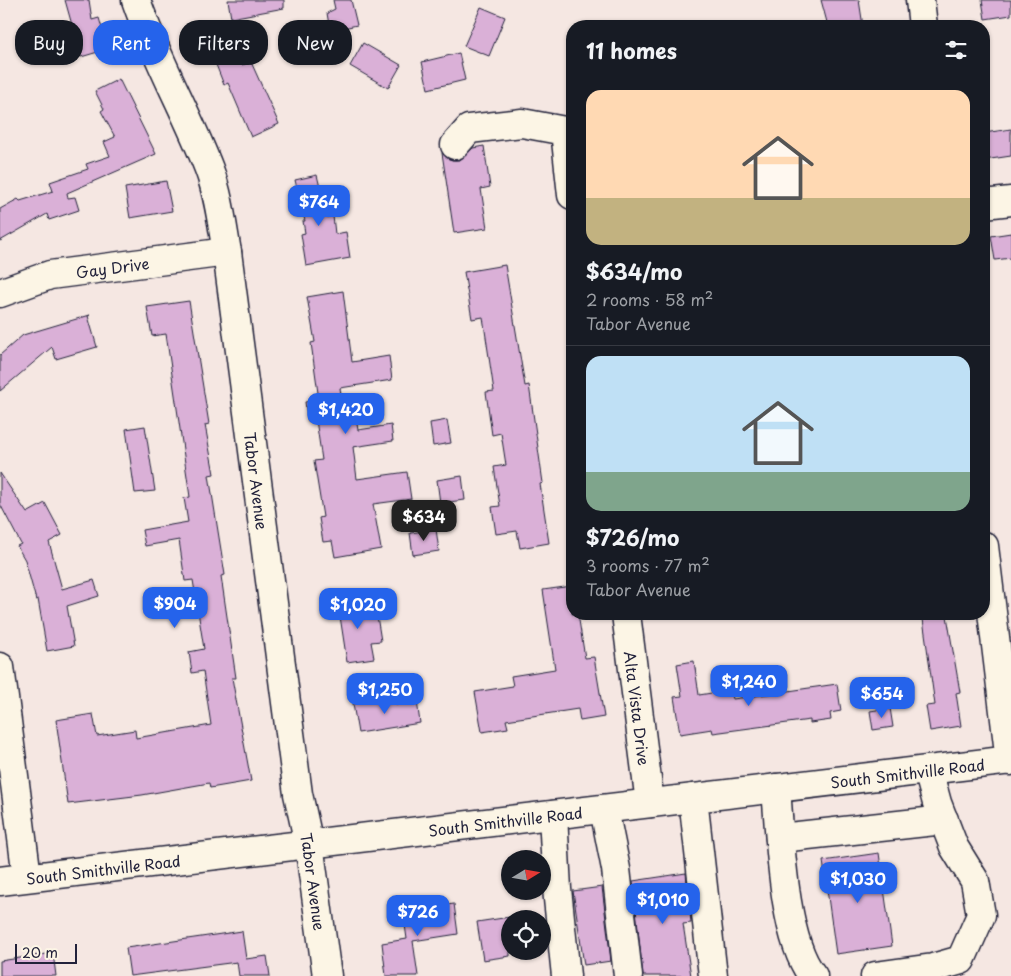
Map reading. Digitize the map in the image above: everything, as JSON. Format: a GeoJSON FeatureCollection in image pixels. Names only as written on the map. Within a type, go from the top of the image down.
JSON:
{"type":"FeatureCollection","features":[{"type":"Feature","properties":{"kind":"street","name":"Tabor Avenue"},"geometry":{"type":"LineString","coordinates":[[136,0],[148,38],[210,170],[217,196],[227,252],[298,794],[309,844],[326,976]]}},
{"type":"Feature","properties":{"kind":"street"},"geometry":{"type":"LineString","coordinates":[[920,0],[922,20]]}},
{"type":"Feature","properties":{"kind":"street"},"geometry":{"type":"LineString","coordinates":[[455,145],[469,129],[522,123],[565,131],[566,140]]}},
{"type":"Feature","properties":{"kind":"street"},"geometry":{"type":"LineString","coordinates":[[990,203],[1011,201]]}},
{"type":"Feature","properties":{"kind":"street","name":"Gay Drive"},"geometry":{"type":"LineString","coordinates":[[0,293],[50,275],[227,252]]}},
{"type":"Feature","properties":{"kind":"street"},"geometry":{"type":"LineString","coordinates":[[990,595],[1010,760]]}},
{"type":"Feature","properties":{"kind":"street","name":"Alta Vista Drive"},"geometry":{"type":"LineString","coordinates":[[627,620],[650,803]]}},
{"type":"Feature","properties":{"kind":"street"},"geometry":{"type":"LineString","coordinates":[[0,667],[27,877]]}},
{"type":"Feature","properties":{"kind":"street","name":"South Smithville Road"},"geometry":{"type":"LineString","coordinates":[[0,880],[1010,760]]}},
{"type":"Feature","properties":{"kind":"street"},"geometry":{"type":"LineString","coordinates":[[874,976],[933,968],[961,960],[981,915],[975,882],[954,847],[928,770]]}},
{"type":"Feature","properties":{"kind":"street"},"geometry":{"type":"LineString","coordinates":[[776,788],[782,870],[796,948],[814,976]]}},
{"type":"Feature","properties":{"kind":"street"},"geometry":{"type":"LineString","coordinates":[[693,798],[713,976]]}},
{"type":"Feature","properties":{"kind":"street"},"geometry":{"type":"LineString","coordinates":[[604,809],[618,878],[628,976]]}},
{"type":"Feature","properties":{"kind":"street"},"geometry":{"type":"LineString","coordinates":[[553,815],[557,890],[566,976]]}},
{"type":"Feature","properties":{"kind":"street"},"geometry":{"type":"LineString","coordinates":[[780,838],[944,820]]}},
{"type":"Feature","properties":{"kind":"building"},"geometry":{"type":"Polygon","coordinates":[[[65,0],[89,0],[92,20],[99,18],[100,20],[93,20],[93,53],[83,56],[83,20],[71,20],[65,0]]]}},
{"type":"Feature","properties":{"kind":"building"},"geometry":{"type":"Polygon","coordinates":[[[228,0],[284,0],[284,8],[231,18],[228,0]]]}},
{"type":"Feature","properties":{"kind":"building"},"geometry":{"type":"Polygon","coordinates":[[[333,0],[351,0],[357,25],[352,26],[352,20],[328,20],[327,13],[335,9],[333,0]]]}},
{"type":"Feature","properties":{"kind":"building"},"geometry":{"type":"Polygon","coordinates":[[[821,0],[859,0],[862,20],[826,20],[821,0]]]}},
{"type":"Feature","properties":{"kind":"building"},"geometry":{"type":"Polygon","coordinates":[[[982,0],[1011,0],[1011,15],[985,19],[982,0]]]}},
{"type":"Feature","properties":{"kind":"building"},"geometry":{"type":"Polygon","coordinates":[[[481,7],[505,17],[489,56],[464,46],[481,7]]]}},
{"type":"Feature","properties":{"kind":"building"},"geometry":{"type":"Polygon","coordinates":[[[363,43],[401,65],[388,88],[350,66],[363,43]]]}},
{"type":"Feature","properties":{"kind":"building"},"geometry":{"type":"Polygon","coordinates":[[[459,53],[465,80],[428,89],[422,62],[459,53]]]}},
{"type":"Feature","properties":{"kind":"building"},"geometry":{"type":"Polygon","coordinates":[[[216,65],[252,65],[279,124],[251,137],[228,83],[224,85],[216,65]]]}},
{"type":"Feature","properties":{"kind":"building"},"geometry":{"type":"Polygon","coordinates":[[[119,79],[156,154],[67,193],[68,198],[75,197],[79,210],[49,220],[47,214],[0,241],[0,209],[18,199],[20,201],[53,191],[50,182],[88,169],[86,164],[110,156],[104,142],[115,137],[101,111],[104,109],[95,91],[119,79]]]}},
{"type":"Feature","properties":{"kind":"building"},"geometry":{"type":"Polygon","coordinates":[[[1011,129],[1011,156],[990,159],[990,132],[1011,129]]]}},
{"type":"Feature","properties":{"kind":"building"},"geometry":{"type":"Polygon","coordinates":[[[484,146],[490,187],[481,189],[487,228],[454,233],[442,153],[452,160],[460,160],[473,148],[484,146]]]}},
{"type":"Feature","properties":{"kind":"building"},"geometry":{"type":"Polygon","coordinates":[[[317,175],[327,217],[333,216],[335,234],[346,232],[350,258],[306,266],[301,234],[305,233],[303,221],[305,221],[295,180],[317,175]]]}},
{"type":"Feature","properties":{"kind":"building"},"geometry":{"type":"Polygon","coordinates":[[[166,181],[172,211],[130,218],[125,188],[166,181]]]}},
{"type":"Feature","properties":{"kind":"building"},"geometry":{"type":"Polygon","coordinates":[[[1011,233],[1011,258],[995,260],[991,236],[1011,233]]]}},
{"type":"Feature","properties":{"kind":"building"},"geometry":{"type":"Polygon","coordinates":[[[505,265],[525,386],[529,385],[543,483],[540,484],[549,543],[520,548],[517,531],[496,534],[492,507],[500,506],[494,467],[506,465],[501,433],[492,435],[486,392],[494,391],[483,317],[472,319],[464,272],[505,265]]]}},
{"type":"Feature","properties":{"kind":"building"},"geometry":{"type":"Polygon","coordinates":[[[343,291],[352,362],[389,356],[392,380],[340,388],[345,420],[356,418],[358,430],[391,425],[393,441],[353,447],[357,479],[407,472],[411,499],[373,504],[381,549],[335,557],[332,541],[323,542],[319,518],[323,517],[314,461],[322,460],[316,420],[308,421],[305,402],[319,400],[311,343],[315,342],[307,297],[343,291]]]}},
{"type":"Feature","properties":{"kind":"building"},"geometry":{"type":"Polygon","coordinates":[[[189,301],[209,424],[205,425],[214,474],[209,475],[225,575],[221,576],[236,678],[232,678],[251,781],[210,788],[209,783],[142,795],[68,804],[56,720],[93,714],[97,736],[135,730],[136,738],[211,725],[203,671],[192,673],[189,652],[204,649],[193,580],[185,581],[179,540],[145,546],[142,530],[188,522],[184,498],[190,497],[166,334],[152,336],[147,307],[189,301]]]}},
{"type":"Feature","properties":{"kind":"building"},"geometry":{"type":"Polygon","coordinates":[[[90,315],[88,316],[97,347],[56,359],[52,347],[0,391],[0,355],[23,335],[90,315]]]}},
{"type":"Feature","properties":{"kind":"building"},"geometry":{"type":"Polygon","coordinates":[[[447,420],[451,443],[433,446],[430,423],[447,420]]]}},
{"type":"Feature","properties":{"kind":"building"},"geometry":{"type":"Polygon","coordinates":[[[145,426],[155,491],[135,493],[126,429],[145,426]]]}},
{"type":"Feature","properties":{"kind":"building"},"geometry":{"type":"Polygon","coordinates":[[[0,473],[27,513],[45,503],[62,535],[49,542],[62,589],[94,580],[99,596],[67,606],[74,646],[47,651],[38,599],[36,600],[25,560],[17,546],[21,544],[0,504],[0,473]]]}},
{"type":"Feature","properties":{"kind":"building"},"geometry":{"type":"Polygon","coordinates":[[[462,476],[465,500],[440,503],[437,480],[462,476]]]}},
{"type":"Feature","properties":{"kind":"building"},"geometry":{"type":"Polygon","coordinates":[[[436,529],[439,551],[413,555],[410,533],[436,529]]]}},
{"type":"Feature","properties":{"kind":"building"},"geometry":{"type":"Polygon","coordinates":[[[566,587],[566,620],[579,620],[585,658],[594,657],[604,717],[580,721],[578,709],[506,720],[508,728],[482,732],[475,692],[513,686],[511,676],[555,669],[543,590],[566,587]]]}},
{"type":"Feature","properties":{"kind":"building"},"geometry":{"type":"Polygon","coordinates":[[[366,599],[368,618],[377,616],[381,641],[371,642],[374,658],[347,662],[338,603],[366,599]]]}},
{"type":"Feature","properties":{"kind":"building"},"geometry":{"type":"Polygon","coordinates":[[[923,620],[948,620],[960,692],[956,693],[961,726],[930,731],[926,706],[935,705],[923,620]]]}},
{"type":"Feature","properties":{"kind":"building"},"geometry":{"type":"Polygon","coordinates":[[[694,661],[699,695],[731,690],[733,699],[837,684],[841,711],[830,713],[831,720],[810,723],[810,720],[713,733],[712,729],[680,734],[674,697],[682,696],[677,664],[694,661]]]}},
{"type":"Feature","properties":{"kind":"building"},"geometry":{"type":"Polygon","coordinates":[[[395,697],[396,704],[417,701],[420,723],[358,733],[353,704],[395,697]]]}},
{"type":"Feature","properties":{"kind":"building"},"geometry":{"type":"Polygon","coordinates":[[[890,708],[893,727],[873,730],[870,711],[890,708]]]}},
{"type":"Feature","properties":{"kind":"building"},"geometry":{"type":"Polygon","coordinates":[[[879,853],[892,946],[836,954],[823,861],[879,853]]]}},
{"type":"Feature","properties":{"kind":"building"},"geometry":{"type":"Polygon","coordinates":[[[686,873],[691,923],[683,924],[691,976],[643,976],[633,881],[686,873]]]}},
{"type":"Feature","properties":{"kind":"building"},"geometry":{"type":"Polygon","coordinates":[[[602,887],[611,961],[584,965],[573,891],[602,887]]]}},
{"type":"Feature","properties":{"kind":"building"},"geometry":{"type":"Polygon","coordinates":[[[454,904],[458,934],[413,941],[418,976],[386,976],[382,943],[407,939],[403,911],[454,904]]]}},
{"type":"Feature","properties":{"kind":"building"},"geometry":{"type":"Polygon","coordinates":[[[501,918],[501,957],[483,960],[477,922],[501,918]]]}},
{"type":"Feature","properties":{"kind":"building"},"geometry":{"type":"Polygon","coordinates":[[[242,931],[246,959],[267,956],[270,976],[239,976],[237,962],[130,976],[126,948],[242,931]]]}},
{"type":"Feature","properties":{"kind":"building"},"geometry":{"type":"Polygon","coordinates":[[[53,953],[56,976],[0,976],[0,961],[53,953]]]}}]}
